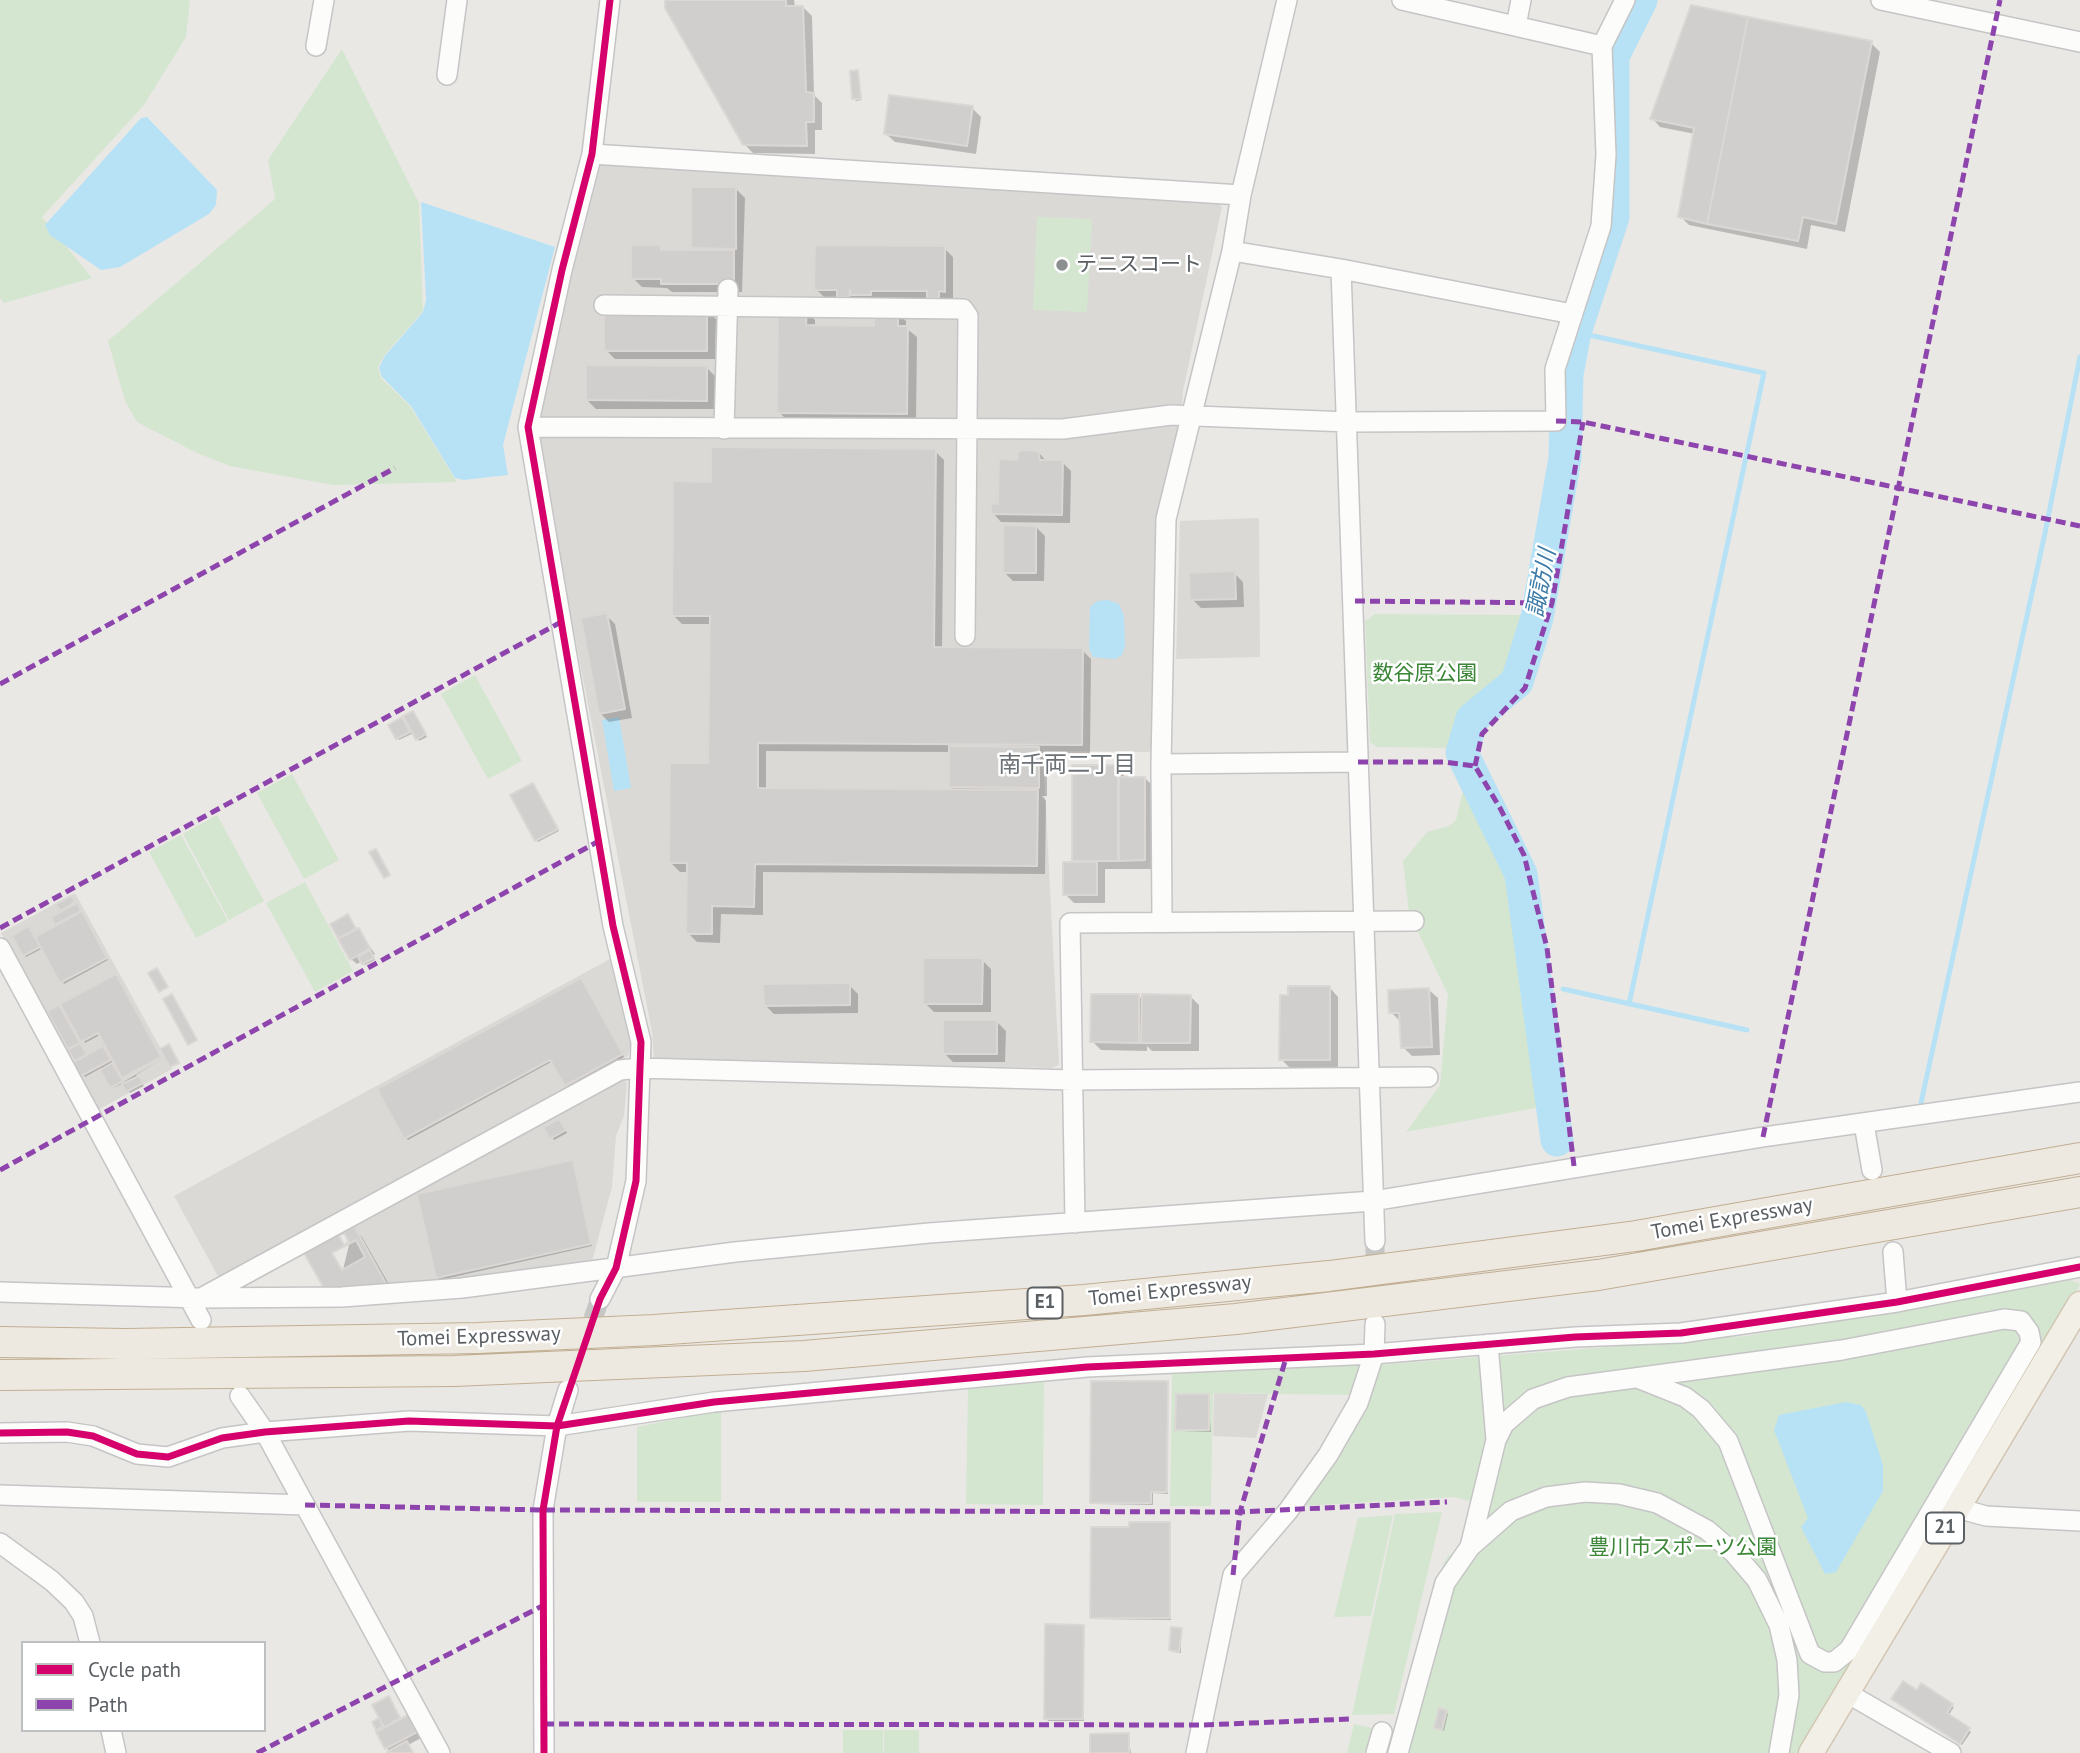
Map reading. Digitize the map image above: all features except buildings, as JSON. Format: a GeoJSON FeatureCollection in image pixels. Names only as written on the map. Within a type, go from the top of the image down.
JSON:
{"type":"FeatureCollection","features":[{"type":"Feature","properties":{"kind":"highway"},"geometry":{"type":"LineString","coordinates":[[1998,1172],[2080,1150]]}},
{"type":"Feature","properties":{"kind":"highway","name":"Tomei Expressway"},"geometry":{"type":"LineString","coordinates":[[0,1342],[126,1343],[492,1337],[654,1330],[1084,1300],[1329,1276],[1636,1236],[2080,1158]]}},
{"type":"Feature","properties":{"kind":"highway","name":"Tomei Expressway"},"geometry":{"type":"LineString","coordinates":[[0,1375],[468,1371],[804,1356],[1236,1319],[1598,1275],[2080,1192]]}},
{"type":"Feature","properties":{"kind":"main road","name":"21"},"geometry":{"type":"LineString","coordinates":[[1811,1753],[2080,1304]]}},
{"type":"Feature","properties":{"kind":"street"},"geometry":{"type":"LineString","coordinates":[[316,46],[324,0]]}},
{"type":"Feature","properties":{"kind":"street"},"geometry":{"type":"LineString","coordinates":[[447,75],[457,0]]}},
{"type":"Feature","properties":{"kind":"street"},"geometry":{"type":"LineString","coordinates":[[600,1299],[616,1268],[636,1181],[641,1042],[613,926],[528,427],[562,270],[593,153],[610,0]]}},
{"type":"Feature","properties":{"kind":"street"},"geometry":{"type":"LineString","coordinates":[[1162,922],[1161,764],[1166,519],[1232,251],[1241,195],[1287,0]]}},
{"type":"Feature","properties":{"kind":"street"},"geometry":{"type":"LineString","coordinates":[[1402,0],[1438,4],[1602,46]]}},
{"type":"Feature","properties":{"kind":"street"},"geometry":{"type":"LineString","coordinates":[[1516,26],[1521,0]]}},
{"type":"Feature","properties":{"kind":"street"},"geometry":{"type":"LineString","coordinates":[[528,427],[1063,429],[1171,415],[1348,422],[1556,421],[1555,369],[1601,226],[1606,155],[1602,46],[1625,0]]}},
{"type":"Feature","properties":{"kind":"street"},"geometry":{"type":"LineString","coordinates":[[1881,0],[2080,42]]}},
{"type":"Feature","properties":{"kind":"street"},"geometry":{"type":"LineString","coordinates":[[593,153],[1241,195]]}},
{"type":"Feature","properties":{"kind":"street"},"geometry":{"type":"LineString","coordinates":[[1232,251],[1341,269],[1572,314]]}},
{"type":"Feature","properties":{"kind":"street"},"geometry":{"type":"LineString","coordinates":[[1341,269],[1375,1241]]}},
{"type":"Feature","properties":{"kind":"street"},"geometry":{"type":"LineString","coordinates":[[724,429],[728,298]]}},
{"type":"Feature","properties":{"kind":"street"},"geometry":{"type":"LineString","coordinates":[[604,304],[728,298],[963,309],[968,316],[965,636]]}},
{"type":"Feature","properties":{"kind":"street"},"geometry":{"type":"LineString","coordinates":[[1161,764],[1358,762]]}},
{"type":"Feature","properties":{"kind":"street"},"geometry":{"type":"LineString","coordinates":[[1075,1223],[1070,923],[1414,921]]}},
{"type":"Feature","properties":{"kind":"street"},"geometry":{"type":"LineString","coordinates":[[0,948],[193,1297],[201,1320]]}},
{"type":"Feature","properties":{"kind":"street"},"geometry":{"type":"LineString","coordinates":[[193,1297],[620,1070],[640,1068],[1072,1080],[1428,1077]]}},
{"type":"Feature","properties":{"kind":"street"},"geometry":{"type":"LineString","coordinates":[[0,1292],[193,1297],[342,1297],[462,1288],[929,1233],[1373,1201],[1749,1139],[2080,1093]]}},
{"type":"Feature","properties":{"kind":"street"},"geometry":{"type":"LineString","coordinates":[[1864,1124],[1871,1170]]}},
{"type":"Feature","properties":{"kind":"street"},"geometry":{"type":"LineString","coordinates":[[1893,1252],[1897,1302]]}},
{"type":"Feature","properties":{"kind":"street"},"geometry":{"type":"LineString","coordinates":[[0,1433],[80,1434],[137,1454],[168,1457],[222,1438],[265,1432],[409,1422],[557,1426],[714,1402],[1087,1367],[1374,1354],[1489,1344],[1681,1334],[1897,1302],[2080,1268]]}},
{"type":"Feature","properties":{"kind":"street"},"geometry":{"type":"LineString","coordinates":[[1470,1547],[1496,1440],[1504,1424],[1517,1411],[1547,1393],[1842,1350],[2004,1319],[2021,1321],[2029,1332],[2031,1342],[1849,1650],[1834,1662],[1825,1662],[1810,1654],[1728,1441],[1701,1409],[1685,1397],[1640,1380]]}},
{"type":"Feature","properties":{"kind":"street"},"geometry":{"type":"LineString","coordinates":[[1195,1753],[1233,1575],[1288,1511],[1328,1455],[1358,1403],[1374,1354],[1375,1324]]}},
{"type":"Feature","properties":{"kind":"street"},"geometry":{"type":"LineString","coordinates":[[1489,1344],[1496,1440]]}},
{"type":"Feature","properties":{"kind":"street"},"geometry":{"type":"LineString","coordinates":[[544,1753],[543,1510],[557,1426],[568,1390]]}},
{"type":"Feature","properties":{"kind":"street"},"geometry":{"type":"LineString","coordinates":[[240,1396],[265,1432],[440,1753]]}},
{"type":"Feature","properties":{"kind":"street"},"geometry":{"type":"LineString","coordinates":[[1398,1753],[1445,1583],[1470,1547],[1496,1520],[1511,1511],[1546,1497],[1585,1492],[1638,1497],[1675,1510],[1707,1530],[1734,1553],[1757,1580],[1779,1625],[1787,1660],[1789,1695],[1779,1753]]}},
{"type":"Feature","properties":{"kind":"street"},"geometry":{"type":"LineString","coordinates":[[0,1495],[305,1505]]}},
{"type":"Feature","properties":{"kind":"street"},"geometry":{"type":"LineString","coordinates":[[1957,1508],[1986,1516],[2080,1521]]}},
{"type":"Feature","properties":{"kind":"street"},"geometry":{"type":"LineString","coordinates":[[0,1543],[52,1581],[74,1602],[83,1616],[89,1641]]}},
{"type":"Feature","properties":{"kind":"street"},"geometry":{"type":"LineString","coordinates":[[1847,1693],[1951,1753]]}},
{"type":"Feature","properties":{"kind":"street"},"geometry":{"type":"LineString","coordinates":[[111,1732],[116,1753]]}},
{"type":"Feature","properties":{"kind":"street"},"geometry":{"type":"LineString","coordinates":[[1376,1753],[1382,1732]]}},
{"type":"Feature","properties":{"kind":"shaded area"},"geometry":{"type":"Polygon","coordinates":[[[597,160],[1216,201],[1222,207],[1183,391],[1157,746],[1149,752],[1043,751],[1059,1065],[1051,1068],[654,1059],[652,1032],[537,443],[537,422],[597,160]]]}},
{"type":"Feature","properties":{"kind":"shaded area"},"geometry":{"type":"Polygon","coordinates":[[[1259,518],[1260,657],[1176,659],[1180,521],[1259,518]]]}},
{"type":"Feature","properties":{"kind":"shaded area"},"geometry":{"type":"Polygon","coordinates":[[[75,893],[172,1069],[98,1110],[1,933],[75,893]]]}},
{"type":"Feature","properties":{"kind":"shaded area"},"geometry":{"type":"Polygon","coordinates":[[[610,959],[631,1044],[628,1056],[219,1278],[174,1196],[610,959]]]}},
{"type":"Feature","properties":{"kind":"shaded area"},"geometry":{"type":"Polygon","coordinates":[[[622,1078],[627,1083],[624,1116],[616,1136],[612,1187],[592,1261],[454,1282],[387,1287],[354,1226],[622,1078]]]}},
{"type":"Feature","properties":{"kind":"shaded area"},"geometry":{"type":"Polygon","coordinates":[[[1214,1393],[1268,1394],[1256,1438],[1213,1436],[1214,1393]]]}},
{"type":"Feature","properties":{"kind":"green space"},"geometry":{"type":"Polygon","coordinates":[[[0,0],[190,0],[186,37],[144,105],[42,217],[92,278],[4,303],[0,298],[0,0]]]}},
{"type":"Feature","properties":{"kind":"green space"},"geometry":{"type":"Polygon","coordinates":[[[342,49],[419,203],[423,311],[383,357],[378,368],[381,378],[410,406],[457,482],[333,485],[230,466],[197,453],[137,422],[125,401],[108,341],[275,199],[268,160],[342,49]]]}},
{"type":"Feature","properties":{"kind":"green space","name":"テニスコート"},"geometry":{"type":"Polygon","coordinates":[[[1037,217],[1092,219],[1087,312],[1033,310],[1037,217]]]}},
{"type":"Feature","properties":{"kind":"green space","name":"数谷原公園"},"geometry":{"type":"Polygon","coordinates":[[[1375,614],[1523,615],[1528,621],[1510,671],[1469,714],[1459,743],[1450,748],[1377,747],[1370,742],[1365,621],[1375,614]]]}},
{"type":"Feature","properties":{"kind":"green space"},"geometry":{"type":"Polygon","coordinates":[[[475,675],[522,761],[488,779],[441,694],[475,675]]]}},
{"type":"Feature","properties":{"kind":"green space"},"geometry":{"type":"Polygon","coordinates":[[[292,774],[339,860],[304,879],[257,793],[292,774]]]}},
{"type":"Feature","properties":{"kind":"green space"},"geometry":{"type":"Polygon","coordinates":[[[1465,782],[1516,886],[1546,1106],[1406,1132],[1440,1085],[1448,995],[1409,913],[1403,861],[1427,832],[1449,826],[1456,820],[1465,782]]]}},
{"type":"Feature","properties":{"kind":"green space"},"geometry":{"type":"Polygon","coordinates":[[[217,815],[264,901],[229,920],[183,834],[217,815]]]}},
{"type":"Feature","properties":{"kind":"green space"},"geometry":{"type":"Polygon","coordinates":[[[181,835],[228,921],[196,938],[149,852],[181,835]]]}},
{"type":"Feature","properties":{"kind":"green space"},"geometry":{"type":"Polygon","coordinates":[[[305,882],[353,971],[315,992],[266,903],[305,882]]]}},
{"type":"Feature","properties":{"kind":"green space","name":"豊川市スポーツ公園"},"geometry":{"type":"Polygon","coordinates":[[[2071,1280],[2080,1284],[2077,1290],[1800,1753],[1347,1753],[1354,1724],[1394,1733],[1443,1565],[1448,1556],[1462,1548],[1472,1502],[1455,1497],[1303,1506],[1380,1365],[1746,1336],[2071,1280]]]}},
{"type":"Feature","properties":{"kind":"green space"},"geometry":{"type":"Polygon","coordinates":[[[1364,1362],[1356,1395],[1213,1393],[1211,1506],[1170,1506],[1172,1371],[1364,1362]]]}},
{"type":"Feature","properties":{"kind":"green space"},"geometry":{"type":"Polygon","coordinates":[[[1044,1382],[1043,1505],[966,1504],[968,1389],[1044,1382]]]}},
{"type":"Feature","properties":{"kind":"green space"},"geometry":{"type":"Polygon","coordinates":[[[721,1410],[721,1502],[637,1502],[637,1427],[721,1410]]]}},
{"type":"Feature","properties":{"kind":"green space"},"geometry":{"type":"Polygon","coordinates":[[[1442,1512],[1394,1714],[1352,1715],[1395,1514],[1442,1512]]]}},
{"type":"Feature","properties":{"kind":"green space"},"geometry":{"type":"Polygon","coordinates":[[[1393,1515],[1371,1616],[1334,1617],[1358,1518],[1393,1515]]]}},
{"type":"Feature","properties":{"kind":"green space"},"geometry":{"type":"Polygon","coordinates":[[[843,1730],[883,1730],[883,1753],[843,1753],[843,1730]]]}},
{"type":"Feature","properties":{"kind":"green space"},"geometry":{"type":"Polygon","coordinates":[[[884,1730],[919,1730],[919,1753],[884,1753],[884,1730]]]}},
{"type":"Feature","properties":{"kind":"water"},"geometry":{"type":"Polygon","coordinates":[[[147,117],[217,190],[216,205],[209,214],[120,267],[101,270],[50,235],[45,225],[141,118],[147,117]]]}},
{"type":"Feature","properties":{"kind":"water"},"geometry":{"type":"Polygon","coordinates":[[[421,202],[555,247],[503,445],[508,475],[464,480],[455,478],[411,406],[382,377],[379,368],[384,357],[423,312],[426,300],[421,202]]]}},
{"type":"Feature","properties":{"kind":"water"},"geometry":{"type":"Polygon","coordinates":[[[1108,600],[1119,604],[1124,616],[1125,646],[1122,655],[1115,659],[1093,657],[1089,648],[1090,607],[1097,601],[1108,600]]]}},
{"type":"Feature","properties":{"kind":"water"},"geometry":{"type":"Polygon","coordinates":[[[619,717],[631,788],[614,791],[602,720],[619,717]]]}},
{"type":"Feature","properties":{"kind":"water"},"geometry":{"type":"Polygon","coordinates":[[[1846,1402],[1861,1405],[1866,1412],[1883,1465],[1883,1491],[1836,1572],[1825,1574],[1801,1527],[1808,1518],[1774,1430],[1779,1415],[1846,1402]]]}},
{"type":"Feature","properties":{"kind":"waterway","name":"諏訪川"},"geometry":{"type":"LineString","coordinates":[[1557,1140],[1521,874],[1462,753],[1472,719],[1517,682],[1537,618],[1565,458],[1567,374],[1575,332],[1613,217],[1613,56],[1641,0]]}},
{"type":"Feature","properties":{"kind":"waterway"},"geometry":{"type":"LineString","coordinates":[[1575,332],[1764,373],[1629,1004]]}},
{"type":"Feature","properties":{"kind":"waterway"},"geometry":{"type":"LineString","coordinates":[[1921,1103],[2045,533],[2080,357]]}},
{"type":"Feature","properties":{"kind":"waterway"},"geometry":{"type":"LineString","coordinates":[[1563,989],[1747,1030]]}},
{"type":"Feature","properties":{"kind":"tunnel"},"geometry":{"type":"LineString","coordinates":[[1375,1241],[1375,1313]]}},
{"type":"Feature","properties":{"kind":"tunnel"},"geometry":{"type":"LineString","coordinates":[[573,1374],[600,1299]]}},
{"type":"Feature","properties":{"kind":"marked path"},"geometry":{"type":"LineString","coordinates":[[1763,1137],[2000,0]]}},
{"type":"Feature","properties":{"kind":"marked path"},"geometry":{"type":"LineString","coordinates":[[1556,421],[1583,422],[2080,526]]}},
{"type":"Feature","properties":{"kind":"marked path"},"geometry":{"type":"LineString","coordinates":[[1475,766],[1482,734],[1525,688],[1552,603],[1583,422]]}},
{"type":"Feature","properties":{"kind":"marked path"},"geometry":{"type":"LineString","coordinates":[[0,684],[395,468]]}},
{"type":"Feature","properties":{"kind":"marked path"},"geometry":{"type":"LineString","coordinates":[[1355,601],[1552,603]]}},
{"type":"Feature","properties":{"kind":"marked path"},"geometry":{"type":"LineString","coordinates":[[0,928],[561,622]]}},
{"type":"Feature","properties":{"kind":"marked path"},"geometry":{"type":"LineString","coordinates":[[1358,762],[1444,762],[1475,766],[1500,808],[1524,855],[1547,948],[1574,1166]]}},
{"type":"Feature","properties":{"kind":"marked path"},"geometry":{"type":"LineString","coordinates":[[0,1170],[599,841]]}},
{"type":"Feature","properties":{"kind":"marked path"},"geometry":{"type":"LineString","coordinates":[[1233,1575],[1240,1512],[1286,1358]]}},
{"type":"Feature","properties":{"kind":"marked path"},"geometry":{"type":"LineString","coordinates":[[305,1505],[543,1510],[1240,1512],[1447,1502]]}},
{"type":"Feature","properties":{"kind":"marked path"},"geometry":{"type":"LineString","coordinates":[[257,1753],[544,1605]]}},
{"type":"Feature","properties":{"kind":"marked path"},"geometry":{"type":"LineString","coordinates":[[544,1724],[1202,1725],[1350,1719]]}},
{"type":"Feature","properties":{"kind":"cycle path"},"geometry":{"type":"LineString","coordinates":[[544,1753],[543,1510],[557,1426],[600,1299],[616,1268],[636,1181],[641,1042],[613,926],[528,427],[562,270],[592,154],[610,0]]}},
{"type":"Feature","properties":{"kind":"cycle path"},"geometry":{"type":"LineString","coordinates":[[0,1433],[67,1432],[93,1436],[137,1454],[168,1457],[222,1438],[265,1432],[409,1421],[557,1426],[714,1402],[1087,1367],[1374,1354],[1575,1337],[1681,1333],[1897,1302],[2080,1267]]}},
{"type":"Feature","properties":{"kind":"place","name":"テニスコート"},"geometry":{"type":"Point","coordinates":[1062,265]}},
{"type":"Feature","properties":{"kind":"district","name":"南千両二丁目"},"geometry":{"type":"Point","coordinates":[1067,765]}}]}
